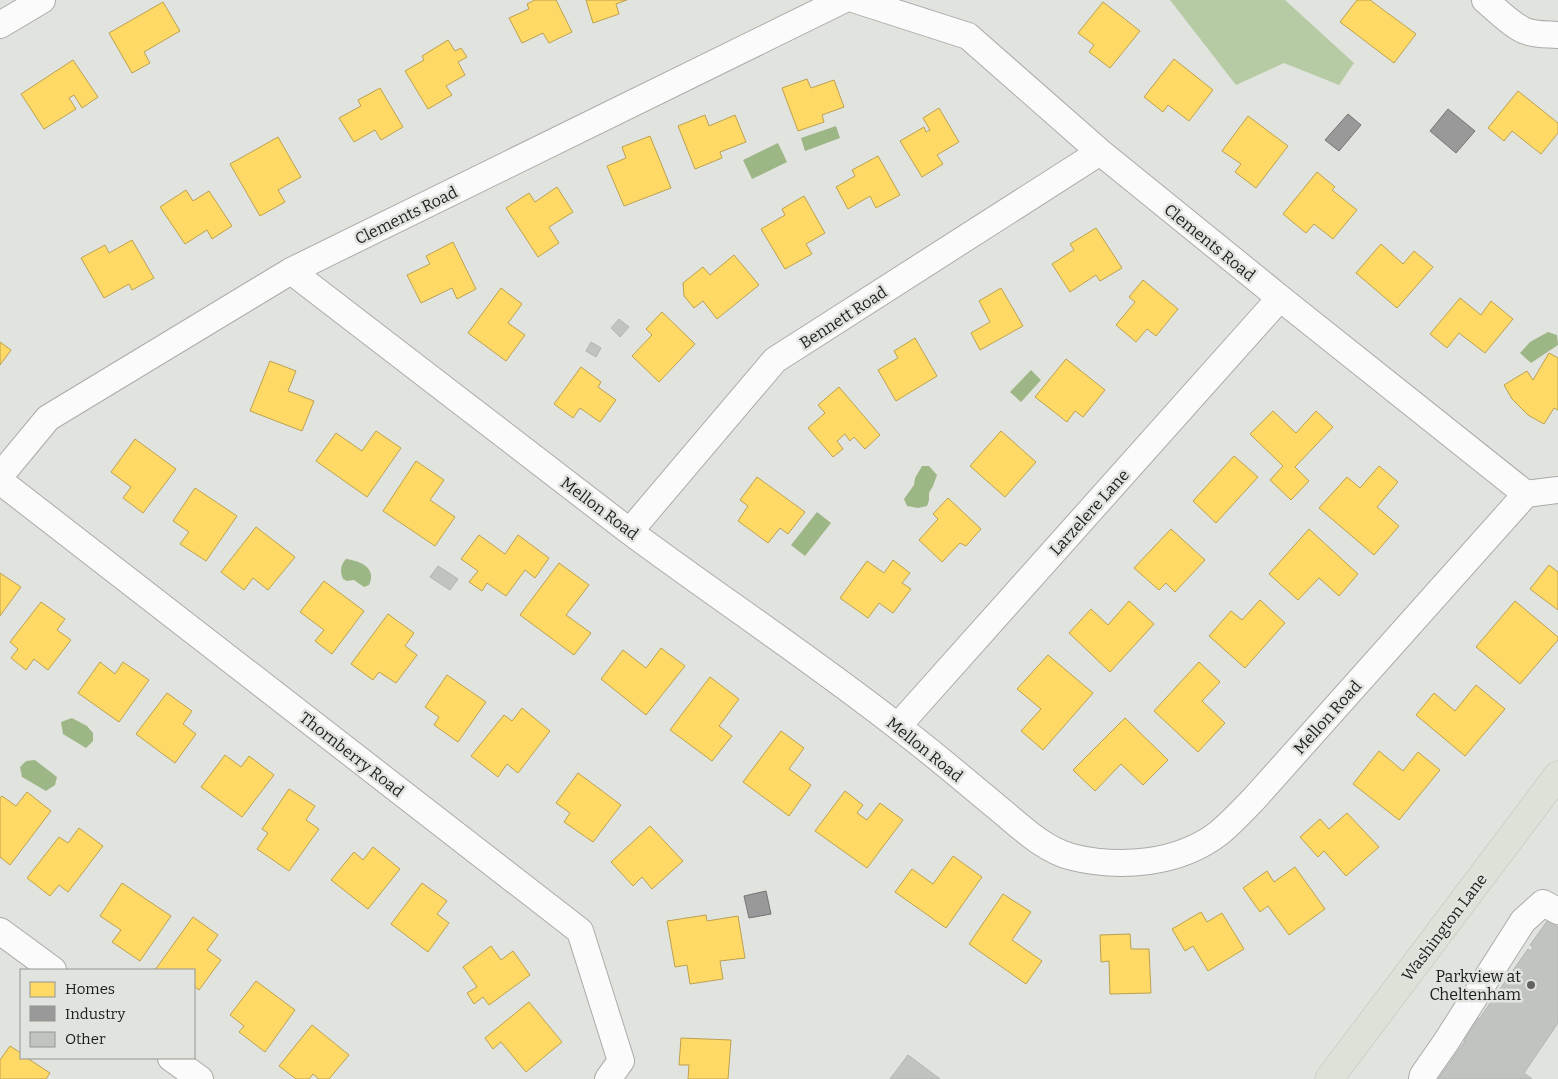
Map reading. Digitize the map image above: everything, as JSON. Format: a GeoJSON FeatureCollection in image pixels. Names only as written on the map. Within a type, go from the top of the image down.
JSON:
{"type":"FeatureCollection","features":[{"type":"Feature","properties":{"kind":"main road","name":"Washington Lane"},"geometry":{"type":"LineString","coordinates":[[1329,1079],[1558,775]]}},
{"type":"Feature","properties":{"kind":"street"},"geometry":{"type":"LineString","coordinates":[[0,25],[42,0]]}},
{"type":"Feature","properties":{"kind":"street","name":"Clements Road"},"geometry":{"type":"LineString","coordinates":[[0,476],[48,418],[291,271],[842,0]]}},
{"type":"Feature","properties":{"kind":"street","name":"Clements Road"},"geometry":{"type":"LineString","coordinates":[[856,0],[968,36],[1100,152],[1526,494]]}},
{"type":"Feature","properties":{"kind":"street"},"geometry":{"type":"LineString","coordinates":[[1486,0],[1523,30],[1538,34],[1558,35]]}},
{"type":"Feature","properties":{"kind":"street","name":"Bennett Road"},"geometry":{"type":"LineString","coordinates":[[630,531],[775,360],[1100,152]]}},
{"type":"Feature","properties":{"kind":"street","name":"Mellon Road"},"geometry":{"type":"LineString","coordinates":[[291,271],[630,531],[898,726],[1036,838],[1068,856],[1111,863],[1132,863],[1174,855],[1194,848],[1218,834],[1254,800],[1526,494]]}},
{"type":"Feature","properties":{"kind":"street","name":"Larzelere Lane"},"geometry":{"type":"LineString","coordinates":[[898,726],[1280,298]]}},
{"type":"Feature","properties":{"kind":"street","name":"Thornberry Road"},"geometry":{"type":"LineString","coordinates":[[0,481],[580,931],[621,1061],[608,1079]]}},
{"type":"Feature","properties":{"kind":"street"},"geometry":{"type":"LineString","coordinates":[[1526,494],[1558,490]]}},
{"type":"Feature","properties":{"kind":"street"},"geometry":{"type":"LineString","coordinates":[[1422,1079],[1523,921],[1543,903],[1558,911]]}},
{"type":"Feature","properties":{"kind":"street"},"geometry":{"type":"LineString","coordinates":[[0,931],[52,969]]}},
{"type":"Feature","properties":{"kind":"street"},"geometry":{"type":"LineString","coordinates":[[172,1059],[200,1079]]}},
{"type":"Feature","properties":{"kind":"shaded area"},"geometry":{"type":"Polygon","coordinates":[[[1170,0],[1285,0],[1354,63],[1339,85],[1284,63],[1236,85],[1170,0]]]}},
{"type":"Feature","properties":{"kind":"shaded area"},"geometry":{"type":"Polygon","coordinates":[[[836,126],[840,138],[805,151],[801,138],[836,126]]]}},
{"type":"Feature","properties":{"kind":"shaded area"},"geometry":{"type":"Polygon","coordinates":[[[778,143],[787,162],[752,179],[743,160],[778,143]]]}},
{"type":"Feature","properties":{"kind":"shaded area"},"geometry":{"type":"Polygon","coordinates":[[[1548,332],[1557,335],[1558,345],[1531,363],[1520,353],[1530,342],[1548,332]]]}},
{"type":"Feature","properties":{"kind":"shaded area"},"geometry":{"type":"Polygon","coordinates":[[[1031,370],[1041,380],[1021,402],[1010,392],[1031,370]]]}},
{"type":"Feature","properties":{"kind":"shaded area"},"geometry":{"type":"Polygon","coordinates":[[[922,466],[929,466],[937,475],[929,493],[927,506],[918,508],[907,506],[904,499],[914,485],[915,478],[922,466]]]}},
{"type":"Feature","properties":{"kind":"shaded area"},"geometry":{"type":"Polygon","coordinates":[[[817,512],[831,523],[805,556],[791,545],[817,512]]]}},
{"type":"Feature","properties":{"kind":"shaded area"},"geometry":{"type":"Polygon","coordinates":[[[346,559],[366,566],[371,574],[369,585],[364,587],[354,580],[347,581],[343,579],[341,569],[346,559]]]}},
{"type":"Feature","properties":{"kind":"shaded area"},"geometry":{"type":"Polygon","coordinates":[[[72,718],[87,726],[93,733],[93,741],[86,748],[63,734],[61,722],[72,718]]]}},
{"type":"Feature","properties":{"kind":"shaded area"},"geometry":{"type":"Polygon","coordinates":[[[35,760],[57,777],[55,785],[46,791],[22,777],[20,767],[26,761],[35,760]]]}},
{"type":"Feature","properties":{"kind":"building: Homes"},"geometry":{"type":"Polygon","coordinates":[[[535,0],[556,0],[572,32],[549,43],[543,33],[522,43],[509,18],[529,9],[527,4],[535,0]]]}},
{"type":"Feature","properties":{"kind":"building: Homes"},"geometry":{"type":"Polygon","coordinates":[[[586,0],[627,0],[616,4],[619,14],[593,23],[586,0]]]}},
{"type":"Feature","properties":{"kind":"building: Homes"},"geometry":{"type":"Polygon","coordinates":[[[1357,0],[1370,0],[1416,34],[1394,63],[1340,22],[1357,0]]]}},
{"type":"Feature","properties":{"kind":"building: Homes"},"geometry":{"type":"Polygon","coordinates":[[[163,2],[180,31],[144,52],[150,63],[132,73],[109,33],[163,2]]]}},
{"type":"Feature","properties":{"kind":"building: Homes"},"geometry":{"type":"Polygon","coordinates":[[[1103,2],[1140,31],[1110,68],[1089,52],[1094,45],[1078,33],[1103,2]]]}},
{"type":"Feature","properties":{"kind":"building: Homes"},"geometry":{"type":"Polygon","coordinates":[[[448,40],[455,51],[461,48],[467,57],[458,62],[465,75],[446,86],[452,95],[428,109],[405,71],[424,60],[422,56],[448,40]]]}},
{"type":"Feature","properties":{"kind":"building: Homes"},"geometry":{"type":"Polygon","coordinates":[[[1174,59],[1213,90],[1189,121],[1168,105],[1163,112],[1144,97],[1174,59]]]}},
{"type":"Feature","properties":{"kind":"building: Homes"},"geometry":{"type":"Polygon","coordinates":[[[73,60],[98,97],[82,108],[74,95],[69,98],[76,109],[44,129],[21,94],[73,60]]]}},
{"type":"Feature","properties":{"kind":"building: Homes"},"geometry":{"type":"Polygon","coordinates":[[[807,79],[811,88],[834,80],[844,107],[822,115],[824,122],[798,131],[782,88],[807,79]]]}},
{"type":"Feature","properties":{"kind":"building: Homes"},"geometry":{"type":"Polygon","coordinates":[[[380,88],[403,127],[381,140],[375,130],[354,142],[339,118],[361,106],[358,100],[380,88]]]}},
{"type":"Feature","properties":{"kind":"building: Homes"},"geometry":{"type":"Polygon","coordinates":[[[1518,91],[1558,123],[1558,133],[1541,154],[1512,131],[1504,141],[1488,128],[1518,91]]]}},
{"type":"Feature","properties":{"kind":"building: Homes"},"geometry":{"type":"Polygon","coordinates":[[[939,108],[959,142],[937,155],[943,164],[922,177],[900,141],[924,127],[926,132],[930,130],[923,118],[939,108]]]}},
{"type":"Feature","properties":{"kind":"building: Homes"},"geometry":{"type":"Polygon","coordinates":[[[705,115],[709,126],[735,115],[746,142],[720,152],[722,158],[695,169],[678,126],[705,115]]]}},
{"type":"Feature","properties":{"kind":"building: Homes"},"geometry":{"type":"Polygon","coordinates":[[[1248,116],[1288,146],[1256,188],[1235,172],[1241,164],[1222,151],[1248,116]]]}},
{"type":"Feature","properties":{"kind":"building: Homes"},"geometry":{"type":"Polygon","coordinates":[[[650,136],[671,188],[624,206],[607,166],[626,158],[622,147],[650,136]]]}},
{"type":"Feature","properties":{"kind":"building: Homes"},"geometry":{"type":"Polygon","coordinates":[[[278,137],[301,177],[278,190],[285,202],[260,216],[230,164],[278,137]]]}},
{"type":"Feature","properties":{"kind":"building: Homes"},"geometry":{"type":"Polygon","coordinates":[[[878,156],[900,195],[876,208],[870,196],[848,209],[836,187],[855,176],[852,170],[878,156]]]}},
{"type":"Feature","properties":{"kind":"building: Homes"},"geometry":{"type":"Polygon","coordinates":[[[1317,172],[1335,187],[1332,190],[1357,210],[1333,239],[1314,224],[1306,233],[1283,214],[1317,172]]]}},
{"type":"Feature","properties":{"kind":"building: Homes"},"geometry":{"type":"Polygon","coordinates":[[[557,187],[573,212],[549,227],[559,243],[538,257],[506,208],[529,193],[535,202],[557,187]]]}},
{"type":"Feature","properties":{"kind":"building: Homes"},"geometry":{"type":"Polygon","coordinates":[[[186,190],[193,201],[209,191],[232,226],[212,239],[207,230],[185,244],[160,207],[186,190]]]}},
{"type":"Feature","properties":{"kind":"building: Homes"},"geometry":{"type":"Polygon","coordinates":[[[804,196],[825,233],[806,244],[812,254],[785,269],[761,229],[785,215],[782,209],[804,196]]]}},
{"type":"Feature","properties":{"kind":"building: Homes"},"geometry":{"type":"Polygon","coordinates":[[[1096,228],[1122,268],[1100,281],[1096,275],[1070,292],[1052,264],[1074,250],[1070,244],[1096,228]]]}},
{"type":"Feature","properties":{"kind":"building: Homes"},"geometry":{"type":"Polygon","coordinates":[[[132,240],[154,278],[132,290],[129,284],[104,298],[81,258],[105,245],[109,253],[132,240]]]}},
{"type":"Feature","properties":{"kind":"building: Homes"},"geometry":{"type":"Polygon","coordinates":[[[453,242],[476,289],[457,299],[452,288],[421,303],[407,275],[430,264],[426,256],[453,242]]]}},
{"type":"Feature","properties":{"kind":"building: Homes"},"geometry":{"type":"Polygon","coordinates":[[[1381,244],[1403,264],[1414,251],[1433,267],[1397,308],[1356,273],[1381,244]]]}},
{"type":"Feature","properties":{"kind":"building: Homes"},"geometry":{"type":"Polygon","coordinates":[[[734,255],[759,285],[717,319],[703,301],[694,308],[684,296],[683,283],[703,267],[710,275],[734,255]]]}},
{"type":"Feature","properties":{"kind":"building: Homes"},"geometry":{"type":"Polygon","coordinates":[[[1143,280],[1178,309],[1156,336],[1147,329],[1136,342],[1116,325],[1135,302],[1129,297],[1143,280]]]}},
{"type":"Feature","properties":{"kind":"building: Homes"},"geometry":{"type":"Polygon","coordinates":[[[501,288],[522,304],[508,323],[525,335],[506,361],[468,333],[501,288]]]}},
{"type":"Feature","properties":{"kind":"building: Homes"},"geometry":{"type":"Polygon","coordinates":[[[1001,288],[1023,326],[980,350],[971,333],[990,322],[979,301],[1001,288]]]}},
{"type":"Feature","properties":{"kind":"building: Homes"},"geometry":{"type":"Polygon","coordinates":[[[1460,298],[1481,315],[1491,301],[1513,319],[1485,353],[1459,333],[1447,348],[1430,334],[1460,298]]]}},
{"type":"Feature","properties":{"kind":"building: Homes"},"geometry":{"type":"Polygon","coordinates":[[[662,312],[695,344],[659,382],[632,356],[652,335],[646,329],[662,312]]]}},
{"type":"Feature","properties":{"kind":"building: Homes"},"geometry":{"type":"Polygon","coordinates":[[[915,338],[937,376],[896,401],[878,370],[898,358],[894,351],[915,338]]]}},
{"type":"Feature","properties":{"kind":"building: Homes"},"geometry":{"type":"Polygon","coordinates":[[[0,342],[11,350],[0,365],[0,342]]]}},
{"type":"Feature","properties":{"kind":"building: Homes"},"geometry":{"type":"Polygon","coordinates":[[[1549,353],[1558,358],[1558,410],[1554,408],[1544,424],[1528,415],[1512,399],[1504,385],[1527,371],[1533,380],[1549,353]]]}},
{"type":"Feature","properties":{"kind":"building: Homes"},"geometry":{"type":"Polygon","coordinates":[[[1066,359],[1105,390],[1083,417],[1075,411],[1067,422],[1035,397],[1066,359]]]}},
{"type":"Feature","properties":{"kind":"building: Homes"},"geometry":{"type":"Polygon","coordinates":[[[270,361],[296,371],[288,391],[314,401],[302,431],[250,411],[270,361]]]}},
{"type":"Feature","properties":{"kind":"building: Homes"},"geometry":{"type":"Polygon","coordinates":[[[581,367],[601,382],[598,387],[616,400],[600,422],[580,408],[573,418],[554,404],[581,367]]]}},
{"type":"Feature","properties":{"kind":"building: Homes"},"geometry":{"type":"Polygon","coordinates":[[[839,387],[880,435],[865,449],[854,437],[850,441],[845,434],[837,441],[843,449],[833,457],[808,428],[825,413],[818,405],[839,387]]]}},
{"type":"Feature","properties":{"kind":"building: Homes"},"geometry":{"type":"Polygon","coordinates":[[[1273,411],[1296,433],[1316,411],[1333,427],[1295,467],[1309,481],[1291,500],[1270,480],[1283,466],[1250,434],[1273,411]]]}},
{"type":"Feature","properties":{"kind":"building: Homes"},"geometry":{"type":"Polygon","coordinates":[[[376,431],[401,448],[367,497],[316,461],[336,433],[362,451],[376,431]]]}},
{"type":"Feature","properties":{"kind":"building: Homes"},"geometry":{"type":"Polygon","coordinates":[[[1001,431],[1036,462],[1005,497],[970,466],[1001,431]]]}},
{"type":"Feature","properties":{"kind":"building: Homes"},"geometry":{"type":"Polygon","coordinates":[[[135,439],[176,469],[143,513],[123,498],[131,487],[111,472],[135,439]]]}},
{"type":"Feature","properties":{"kind":"building: Homes"},"geometry":{"type":"Polygon","coordinates":[[[1234,456],[1258,477],[1216,523],[1193,501],[1234,456]]]}},
{"type":"Feature","properties":{"kind":"building: Homes"},"geometry":{"type":"Polygon","coordinates":[[[416,461],[444,480],[430,500],[455,517],[435,546],[383,511],[416,461]]]}},
{"type":"Feature","properties":{"kind":"building: Homes"},"geometry":{"type":"Polygon","coordinates":[[[1379,466],[1398,482],[1377,507],[1399,526],[1374,555],[1319,508],[1347,477],[1360,488],[1379,466]]]}},
{"type":"Feature","properties":{"kind":"building: Homes"},"geometry":{"type":"Polygon","coordinates":[[[757,477],[805,512],[788,534],[780,528],[768,543],[738,521],[748,506],[740,500],[757,477]]]}},
{"type":"Feature","properties":{"kind":"building: Homes"},"geometry":{"type":"Polygon","coordinates":[[[195,488],[237,516],[206,561],[180,544],[189,532],[173,521],[195,488]]]}},
{"type":"Feature","properties":{"kind":"building: Homes"},"geometry":{"type":"Polygon","coordinates":[[[948,498],[981,529],[966,546],[960,543],[942,562],[919,540],[938,519],[933,514],[948,498]]]}},
{"type":"Feature","properties":{"kind":"building: Homes"},"geometry":{"type":"Polygon","coordinates":[[[256,527],[295,557],[268,590],[253,578],[244,590],[221,572],[256,527]]]}},
{"type":"Feature","properties":{"kind":"building: Homes"},"geometry":{"type":"Polygon","coordinates":[[[1171,529],[1205,560],[1175,592],[1166,583],[1159,590],[1134,568],[1171,529]]]}},
{"type":"Feature","properties":{"kind":"building: Homes"},"geometry":{"type":"Polygon","coordinates":[[[1309,529],[1358,574],[1339,596],[1319,578],[1298,600],[1269,574],[1309,529]]]}},
{"type":"Feature","properties":{"kind":"building: Homes"},"geometry":{"type":"Polygon","coordinates":[[[479,535],[505,554],[518,535],[549,558],[535,578],[525,570],[506,596],[487,583],[482,591],[469,582],[478,571],[461,559],[479,535]]]}},
{"type":"Feature","properties":{"kind":"building: Homes"},"geometry":{"type":"Polygon","coordinates":[[[893,560],[910,573],[902,583],[911,589],[893,613],[879,603],[868,618],[840,598],[867,561],[884,573],[893,560]]]}},
{"type":"Feature","properties":{"kind":"building: Homes"},"geometry":{"type":"Polygon","coordinates":[[[559,563],[589,585],[566,615],[591,633],[574,655],[520,615],[559,563]]]}},
{"type":"Feature","properties":{"kind":"building: Homes"},"geometry":{"type":"Polygon","coordinates":[[[1549,565],[1558,572],[1558,610],[1530,589],[1549,565]]]}},
{"type":"Feature","properties":{"kind":"building: Homes"},"geometry":{"type":"Polygon","coordinates":[[[0,573],[21,587],[0,616],[0,573]]]}},
{"type":"Feature","properties":{"kind":"building: Homes"},"geometry":{"type":"Polygon","coordinates":[[[324,581],[364,611],[332,654],[315,641],[324,630],[300,612],[324,581]]]}},
{"type":"Feature","properties":{"kind":"building: Homes"},"geometry":{"type":"Polygon","coordinates":[[[1260,600],[1285,623],[1245,668],[1209,636],[1231,611],[1242,620],[1260,600]]]}},
{"type":"Feature","properties":{"kind":"building: Homes"},"geometry":{"type":"Polygon","coordinates":[[[1129,601],[1154,624],[1110,672],[1069,633],[1091,609],[1108,625],[1129,601]]]}},
{"type":"Feature","properties":{"kind":"building: Homes"},"geometry":{"type":"Polygon","coordinates":[[[1515,601],[1558,637],[1558,640],[1520,684],[1476,647],[1515,601]]]}},
{"type":"Feature","properties":{"kind":"building: Homes"},"geometry":{"type":"Polygon","coordinates":[[[41,602],[65,619],[57,630],[71,640],[48,670],[34,659],[26,670],[11,658],[18,649],[10,642],[41,602]]]}},
{"type":"Feature","properties":{"kind":"building: Homes"},"geometry":{"type":"Polygon","coordinates":[[[388,614],[414,633],[405,646],[417,655],[396,683],[379,672],[373,680],[351,664],[388,614]]]}},
{"type":"Feature","properties":{"kind":"building: Homes"},"geometry":{"type":"Polygon","coordinates":[[[661,648],[685,666],[646,715],[601,679],[623,650],[646,668],[661,648]]]}},
{"type":"Feature","properties":{"kind":"building: Homes"},"geometry":{"type":"Polygon","coordinates":[[[1048,655],[1093,693],[1043,750],[1021,731],[1041,709],[1017,689],[1048,655]]]}},
{"type":"Feature","properties":{"kind":"building: Homes"},"geometry":{"type":"Polygon","coordinates":[[[100,662],[115,674],[123,662],[149,680],[119,722],[78,693],[100,662]]]}},
{"type":"Feature","properties":{"kind":"building: Homes"},"geometry":{"type":"Polygon","coordinates":[[[1199,662],[1220,682],[1202,701],[1225,723],[1198,752],[1154,711],[1199,662]]]}},
{"type":"Feature","properties":{"kind":"building: Homes"},"geometry":{"type":"Polygon","coordinates":[[[447,675],[486,702],[458,742],[434,725],[439,717],[425,707],[447,675]]]}},
{"type":"Feature","properties":{"kind":"building: Homes"},"geometry":{"type":"Polygon","coordinates":[[[710,677],[739,699],[719,726],[732,736],[712,761],[670,730],[710,677]]]}},
{"type":"Feature","properties":{"kind":"building: Homes"},"geometry":{"type":"Polygon","coordinates":[[[1476,685],[1505,709],[1465,756],[1416,715],[1434,693],[1455,711],[1476,685]]]}},
{"type":"Feature","properties":{"kind":"building: Homes"},"geometry":{"type":"Polygon","coordinates":[[[167,693],[192,711],[183,724],[196,734],[175,763],[136,734],[167,693]]]}},
{"type":"Feature","properties":{"kind":"building: Homes"},"geometry":{"type":"Polygon","coordinates":[[[522,708],[550,731],[518,773],[507,764],[498,777],[471,756],[504,715],[512,721],[522,708]]]}},
{"type":"Feature","properties":{"kind":"building: Homes"},"geometry":{"type":"Polygon","coordinates":[[[1125,718],[1168,760],[1143,785],[1121,764],[1095,791],[1073,770],[1125,718]]]}},
{"type":"Feature","properties":{"kind":"building: Homes"},"geometry":{"type":"Polygon","coordinates":[[[781,731],[804,748],[789,769],[811,785],[789,816],[743,782],[781,731]]]}},
{"type":"Feature","properties":{"kind":"building: Homes"},"geometry":{"type":"Polygon","coordinates":[[[1379,751],[1403,771],[1418,752],[1440,770],[1399,820],[1353,784],[1379,751]]]}},
{"type":"Feature","properties":{"kind":"building: Homes"},"geometry":{"type":"Polygon","coordinates":[[[225,755],[241,767],[249,756],[274,775],[242,817],[201,787],[225,755]]]}},
{"type":"Feature","properties":{"kind":"building: Homes"},"geometry":{"type":"Polygon","coordinates":[[[578,773],[621,805],[593,842],[564,822],[570,813],[556,803],[578,773]]]}},
{"type":"Feature","properties":{"kind":"building: Homes"},"geometry":{"type":"Polygon","coordinates":[[[289,789],[315,806],[306,820],[319,829],[289,871],[257,849],[268,833],[262,829],[289,789]]]}},
{"type":"Feature","properties":{"kind":"building: Homes"},"geometry":{"type":"Polygon","coordinates":[[[845,791],[863,805],[857,813],[867,820],[880,803],[903,820],[867,868],[815,831],[845,791]]]}},
{"type":"Feature","properties":{"kind":"building: Homes"},"geometry":{"type":"Polygon","coordinates":[[[27,792],[51,811],[10,865],[0,857],[0,798],[2,796],[16,806],[27,792]]]}},
{"type":"Feature","properties":{"kind":"building: Homes"},"geometry":{"type":"Polygon","coordinates":[[[1347,813],[1379,847],[1346,876],[1324,851],[1318,857],[1300,837],[1320,819],[1329,829],[1347,813]]]}},
{"type":"Feature","properties":{"kind":"building: Homes"},"geometry":{"type":"Polygon","coordinates":[[[650,826],[683,861],[652,889],[642,877],[633,886],[611,862],[650,826]]]}},
{"type":"Feature","properties":{"kind":"building: Homes"},"geometry":{"type":"Polygon","coordinates":[[[79,828],[103,846],[68,892],[59,885],[50,896],[27,878],[59,837],[68,843],[79,828]]]}},
{"type":"Feature","properties":{"kind":"building: Homes"},"geometry":{"type":"Polygon","coordinates":[[[373,847],[400,869],[368,909],[331,880],[354,852],[363,860],[373,847]]]}},
{"type":"Feature","properties":{"kind":"building: Homes"},"geometry":{"type":"Polygon","coordinates":[[[953,856],[982,877],[946,928],[895,892],[912,869],[933,884],[953,856]]]}},
{"type":"Feature","properties":{"kind":"building: Homes"},"geometry":{"type":"Polygon","coordinates":[[[1295,867],[1325,909],[1289,935],[1268,906],[1260,912],[1243,888],[1267,871],[1274,882],[1295,867]]]}},
{"type":"Feature","properties":{"kind":"building: Homes"},"geometry":{"type":"Polygon","coordinates":[[[122,883],[171,916],[140,961],[112,942],[121,930],[100,916],[122,883]]]}},
{"type":"Feature","properties":{"kind":"building: Homes"},"geometry":{"type":"Polygon","coordinates":[[[422,883],[447,901],[437,914],[449,923],[428,952],[391,924],[422,883]]]}},
{"type":"Feature","properties":{"kind":"building: Homes"},"geometry":{"type":"Polygon","coordinates":[[[1003,894],[1031,912],[1012,940],[1042,961],[1026,984],[969,944],[1003,894]]]}},
{"type":"Feature","properties":{"kind":"building: Homes"},"geometry":{"type":"Polygon","coordinates":[[[1201,912],[1207,922],[1222,913],[1244,949],[1208,971],[1193,946],[1185,951],[1172,929],[1201,912]]]}},
{"type":"Feature","properties":{"kind":"building: Homes"},"geometry":{"type":"Polygon","coordinates":[[[706,915],[707,921],[738,916],[745,958],[720,961],[723,979],[690,984],[687,965],[675,967],[667,921],[706,915]]]}},
{"type":"Feature","properties":{"kind":"building: Homes"},"geometry":{"type":"Polygon","coordinates":[[[193,917],[218,935],[207,950],[221,960],[199,990],[195,987],[195,969],[156,969],[193,917]]]}},
{"type":"Feature","properties":{"kind":"building: Homes"},"geometry":{"type":"Polygon","coordinates":[[[1130,934],[1131,949],[1149,949],[1151,993],[1110,994],[1109,961],[1101,962],[1100,935],[1130,934]]]}},
{"type":"Feature","properties":{"kind":"building: Homes"},"geometry":{"type":"Polygon","coordinates":[[[491,946],[501,960],[513,951],[530,975],[489,1005],[483,997],[474,1004],[467,993],[477,987],[463,967],[491,946]]]}},
{"type":"Feature","properties":{"kind":"building: Homes"},"geometry":{"type":"Polygon","coordinates":[[[256,981],[295,1010],[265,1052],[239,1032],[244,1026],[230,1015],[256,981]]]}},
{"type":"Feature","properties":{"kind":"building: Homes"},"geometry":{"type":"Polygon","coordinates":[[[529,1002],[562,1042],[526,1072],[501,1042],[493,1049],[485,1038],[529,1002]]]}},
{"type":"Feature","properties":{"kind":"building: Homes"},"geometry":{"type":"Polygon","coordinates":[[[312,1025],[349,1055],[329,1079],[319,1079],[313,1074],[309,1079],[296,1079],[279,1066],[312,1025]]]}},
{"type":"Feature","properties":{"kind":"building: Homes"},"geometry":{"type":"Polygon","coordinates":[[[681,1038],[731,1040],[728,1079],[688,1079],[689,1065],[679,1065],[681,1038]]]}},
{"type":"Feature","properties":{"kind":"building: Homes"},"geometry":{"type":"Polygon","coordinates":[[[10,1046],[20,1052],[20,1059],[29,1059],[50,1073],[46,1079],[0,1079],[0,1060],[10,1046]]]}},
{"type":"Feature","properties":{"kind":"building: Industry"},"geometry":{"type":"Polygon","coordinates":[[[1448,109],[1475,131],[1456,153],[1430,131],[1448,109]]]}},
{"type":"Feature","properties":{"kind":"building: Industry"},"geometry":{"type":"Polygon","coordinates":[[[1348,114],[1361,125],[1339,151],[1325,140],[1348,114]]]}},
{"type":"Feature","properties":{"kind":"building: Industry"},"geometry":{"type":"Polygon","coordinates":[[[766,891],[771,914],[749,918],[744,896],[766,891]]]}},
{"type":"Feature","properties":{"kind":"building: Other"},"geometry":{"type":"Polygon","coordinates":[[[619,319],[629,327],[620,337],[611,328],[619,319]]]}},
{"type":"Feature","properties":{"kind":"building: Other"},"geometry":{"type":"Polygon","coordinates":[[[591,342],[601,348],[596,357],[586,351],[591,342]]]}},
{"type":"Feature","properties":{"kind":"building: Other"},"geometry":{"type":"Polygon","coordinates":[[[438,566],[458,579],[450,590],[430,577],[438,566]]]}},
{"type":"Feature","properties":{"kind":"building: Other","name":"Parkview at Cheltenham"},"geometry":{"type":"Polygon","coordinates":[[[1548,920],[1558,927],[1558,1023],[1524,1073],[1532,1079],[1438,1079],[1465,1041],[1463,1040],[1477,1018],[1479,1019],[1528,949],[1531,951],[1533,947],[1530,945],[1548,920]]]}},
{"type":"Feature","properties":{"kind":"building: Other"},"geometry":{"type":"Polygon","coordinates":[[[908,1055],[940,1079],[890,1079],[908,1055]]]}},
{"type":"Feature","properties":{"kind":"place","name":"Parkview at Cheltenham"},"geometry":{"type":"Point","coordinates":[1531,985]}}]}
